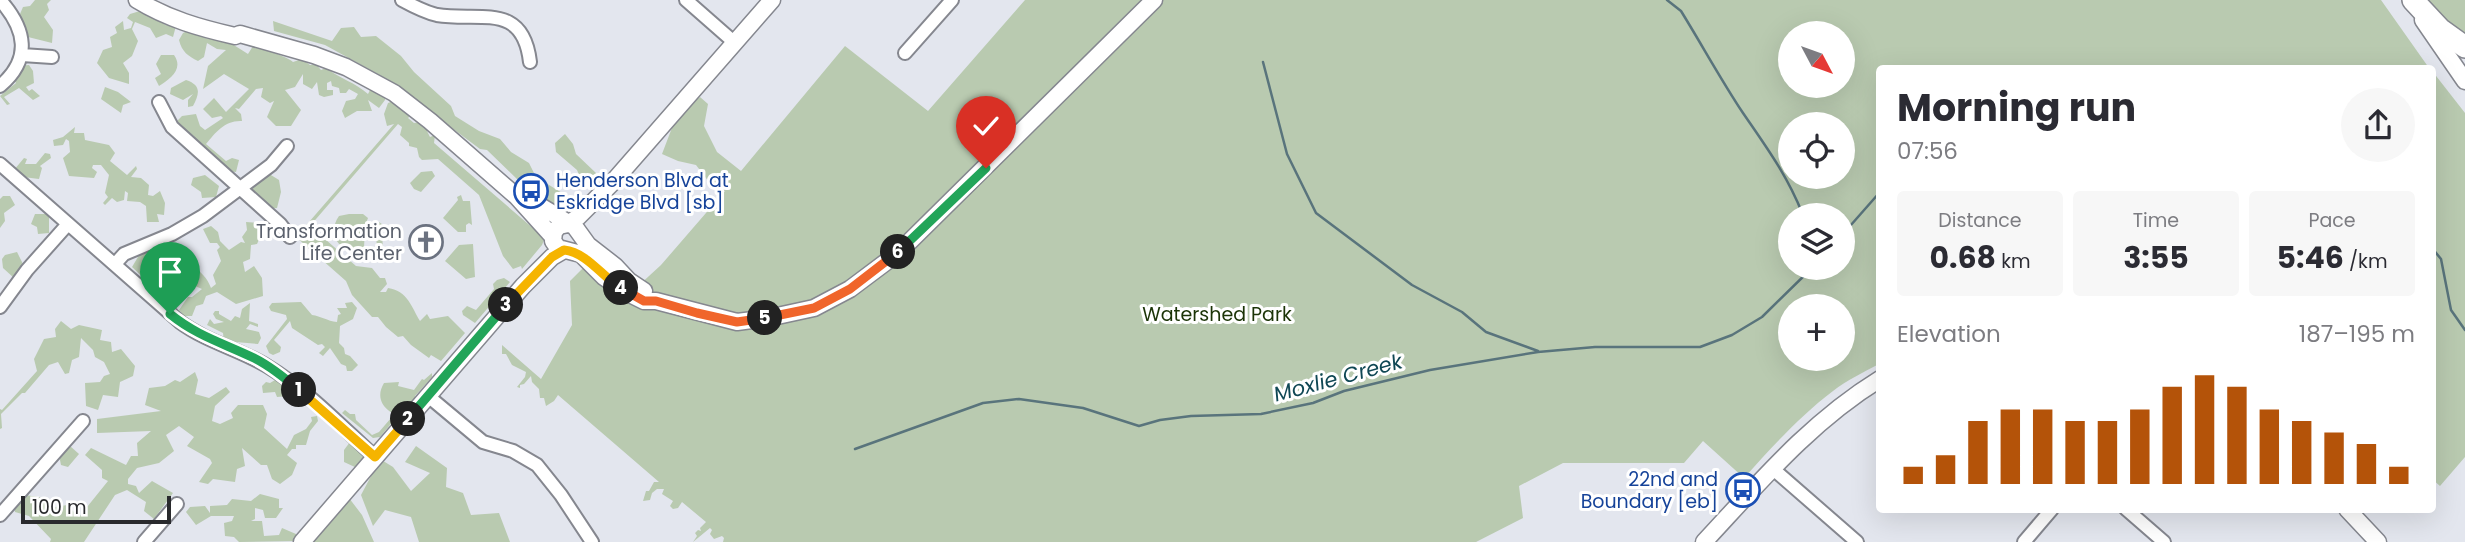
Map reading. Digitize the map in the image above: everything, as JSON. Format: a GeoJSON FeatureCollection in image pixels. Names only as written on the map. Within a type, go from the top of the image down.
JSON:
{"type":"FeatureCollection","features":[{"type":"Feature","properties":{"kind":"highway"},"geometry":{"type":"LineString","coordinates":[[2412,0],[2440,29],[2465,47]]}},
{"type":"Feature","properties":{"kind":"main road"},"geometry":{"type":"LineString","coordinates":[[137,0],[187,24],[235,36],[240,34]]}},
{"type":"Feature","properties":{"kind":"main road"},"geometry":{"type":"LineString","coordinates":[[158,0],[240,34],[346,67],[394,93],[516,196],[559,244],[580,254],[604,277],[644,301],[656,301],[737,322],[814,308],[850,289],[908,243],[1154,0]]}},
{"type":"Feature","properties":{"kind":"main road"},"geometry":{"type":"LineString","coordinates":[[559,244],[577,245],[574,229],[578,217],[612,183],[772,0]]}},
{"type":"Feature","properties":{"kind":"main road"},"geometry":{"type":"LineString","coordinates":[[2412,0],[2465,81]]}},
{"type":"Feature","properties":{"kind":"main road"},"geometry":{"type":"LineString","coordinates":[[516,196],[537,204],[574,229],[629,281],[650,293],[656,301]]}},
{"type":"Feature","properties":{"kind":"main road"},"geometry":{"type":"LineString","coordinates":[[559,244],[556,229],[574,229]]}},
{"type":"Feature","properties":{"kind":"main road"},"geometry":{"type":"LineString","coordinates":[[302,542],[559,244]]}},
{"type":"Feature","properties":{"kind":"main road"},"geometry":{"type":"LineString","coordinates":[[1704,542],[1802,437],[1839,406],[1876,382]]}},
{"type":"Feature","properties":{"kind":"main road"},"geometry":{"type":"LineString","coordinates":[[2351,513],[2378,542]]}},
{"type":"Feature","properties":{"kind":"street"},"geometry":{"type":"LineString","coordinates":[[0,0],[16,23],[22,39],[22,55],[12,76],[0,86]]}},
{"type":"Feature","properties":{"kind":"street"},"geometry":{"type":"LineString","coordinates":[[402,0],[443,15],[485,15],[503,20],[513,25],[525,39],[530,62]]}},
{"type":"Feature","properties":{"kind":"street"},"geometry":{"type":"LineString","coordinates":[[685,0],[734,43]]}},
{"type":"Feature","properties":{"kind":"street"},"geometry":{"type":"LineString","coordinates":[[905,53],[952,0]]}},
{"type":"Feature","properties":{"kind":"street"},"geometry":{"type":"LineString","coordinates":[[22,55],[52,57]]}},
{"type":"Feature","properties":{"kind":"street"},"geometry":{"type":"LineString","coordinates":[[159,102],[172,127],[281,225],[290,237]]}},
{"type":"Feature","properties":{"kind":"street"},"geometry":{"type":"LineString","coordinates":[[115,264],[124,254],[172,234],[203,216],[271,165],[287,146]]}},
{"type":"Feature","properties":{"kind":"street"},"geometry":{"type":"LineString","coordinates":[[0,164],[189,328],[254,358],[286,378],[375,457]]}},
{"type":"Feature","properties":{"kind":"street"},"geometry":{"type":"LineString","coordinates":[[0,307],[27,270],[68,224]]}},
{"type":"Feature","properties":{"kind":"street"},"geometry":{"type":"LineString","coordinates":[[428,396],[483,442],[513,451],[537,465],[594,542]]}},
{"type":"Feature","properties":{"kind":"street"},"geometry":{"type":"LineString","coordinates":[[0,515],[83,421]]}},
{"type":"Feature","properties":{"kind":"street"},"geometry":{"type":"LineString","coordinates":[[1773,468],[1857,542]]}},
{"type":"Feature","properties":{"kind":"street"},"geometry":{"type":"LineString","coordinates":[[144,542],[177,504]]}},
{"type":"Feature","properties":{"kind":"street"},"geometry":{"type":"LineString","coordinates":[[2024,542],[2049,513]]}},
{"type":"Feature","properties":{"kind":"street"},"geometry":{"type":"LineString","coordinates":[[2131,513],[2164,542]]}},
{"type":"Feature","properties":{"kind":"green space"},"geometry":{"type":"Polygon","coordinates":[[[35,0],[51,0],[47,4],[49,10],[44,17],[53,30],[52,43],[24,36],[20,14],[23,7],[30,6],[35,0]]]}},
{"type":"Feature","properties":{"kind":"green space","name":"Watershed Park"},"geometry":{"type":"Polygon","coordinates":[[[1025,0],[2381,0],[2427,65],[1876,65],[1876,366],[1844,383],[1821,401],[1787,432],[1744,478],[1703,441],[1684,463],[1563,463],[1519,486],[1523,518],[1476,542],[723,542],[722,536],[714,539],[710,528],[693,542],[697,536],[695,533],[701,531],[700,528],[706,522],[682,502],[678,508],[673,509],[670,506],[673,501],[662,494],[664,489],[657,489],[650,500],[643,501],[646,491],[649,491],[654,482],[659,482],[558,395],[546,406],[531,376],[520,388],[517,387],[526,372],[512,365],[506,354],[502,354],[502,345],[541,379],[572,325],[570,281],[584,267],[637,287],[661,265],[725,191],[712,186],[696,165],[662,154],[678,112],[700,97],[708,104],[704,126],[717,152],[741,171],[845,46],[928,111],[1025,0]]]}},
{"type":"Feature","properties":{"kind":"green space"},"geometry":{"type":"Polygon","coordinates":[[[2423,0],[2465,0],[2465,40],[2423,0]]]}},
{"type":"Feature","properties":{"kind":"green space"},"geometry":{"type":"Polygon","coordinates":[[[140,11],[161,18],[165,25],[176,26],[173,37],[166,34],[156,38],[150,28],[135,22],[132,29],[138,41],[132,56],[123,63],[129,73],[129,84],[109,78],[97,63],[103,50],[112,47],[110,37],[117,33],[115,27],[123,21],[124,30],[131,28],[133,22],[127,18],[140,11]]]}},
{"type":"Feature","properties":{"kind":"green space"},"geometry":{"type":"Polygon","coordinates":[[[273,21],[332,41],[341,28],[354,27],[361,37],[376,36],[401,56],[414,72],[451,106],[455,116],[479,131],[500,139],[511,152],[529,163],[536,177],[572,199],[570,207],[562,213],[520,182],[487,150],[480,149],[385,78],[325,45],[274,31],[273,21]]]}},
{"type":"Feature","properties":{"kind":"green space"},"geometry":{"type":"Polygon","coordinates":[[[189,30],[205,34],[205,38],[229,42],[248,54],[253,46],[293,62],[302,59],[310,65],[316,64],[321,70],[326,68],[368,94],[371,88],[387,91],[385,100],[379,108],[368,100],[372,111],[357,111],[345,118],[342,111],[346,101],[355,99],[358,94],[349,89],[346,93],[340,93],[339,88],[332,86],[331,81],[327,83],[327,90],[333,90],[333,95],[324,97],[319,95],[317,82],[312,89],[303,84],[303,74],[295,87],[285,90],[301,110],[291,126],[276,126],[267,117],[274,101],[270,103],[261,97],[263,88],[256,89],[239,109],[235,108],[241,114],[242,121],[226,125],[206,144],[226,161],[232,158],[239,160],[236,172],[226,171],[226,166],[201,144],[196,144],[194,136],[185,133],[177,121],[182,116],[196,114],[200,126],[205,130],[223,118],[212,118],[203,109],[214,98],[226,112],[249,89],[224,74],[203,89],[208,66],[226,50],[217,49],[207,43],[204,57],[198,61],[194,59],[184,51],[179,40],[183,33],[189,30]]]}},
{"type":"Feature","properties":{"kind":"green space"},"geometry":{"type":"Polygon","coordinates":[[[161,55],[174,55],[177,69],[159,86],[155,78],[161,74],[156,64],[161,55]]]}},
{"type":"Feature","properties":{"kind":"green space"},"geometry":{"type":"Polygon","coordinates":[[[29,65],[33,71],[34,83],[26,87],[40,96],[33,100],[19,88],[4,97],[10,104],[7,105],[0,96],[16,83],[13,78],[15,66],[29,65]]]}},
{"type":"Feature","properties":{"kind":"green space"},"geometry":{"type":"Polygon","coordinates":[[[2436,76],[2465,113],[2465,457],[2440,486],[2436,482],[2436,76]]]}},
{"type":"Feature","properties":{"kind":"green space"},"geometry":{"type":"Polygon","coordinates":[[[186,80],[198,90],[193,106],[188,107],[188,100],[193,94],[183,100],[170,94],[171,88],[186,80]]]}},
{"type":"Feature","properties":{"kind":"green space"},"geometry":{"type":"Polygon","coordinates":[[[105,87],[118,92],[131,102],[123,105],[121,113],[101,99],[105,87]]]}},
{"type":"Feature","properties":{"kind":"green space"},"geometry":{"type":"Polygon","coordinates":[[[396,100],[411,115],[408,118],[414,123],[420,122],[429,127],[427,131],[430,137],[435,135],[434,143],[544,240],[522,269],[521,266],[513,269],[503,256],[479,195],[438,159],[422,160],[417,148],[409,146],[400,135],[402,127],[398,124],[310,226],[356,266],[372,268],[380,278],[385,278],[387,284],[380,292],[386,292],[388,288],[400,293],[420,321],[427,314],[430,319],[448,316],[465,333],[441,361],[431,355],[429,358],[403,336],[398,337],[378,317],[372,317],[352,295],[346,281],[296,237],[394,124],[387,126],[384,114],[388,103],[396,100]]]}},
{"type":"Feature","properties":{"kind":"green space"},"geometry":{"type":"Polygon","coordinates":[[[75,127],[74,133],[84,133],[85,140],[109,145],[115,153],[110,161],[127,175],[136,166],[137,169],[131,177],[141,178],[149,185],[148,195],[153,196],[160,191],[165,203],[164,215],[157,214],[159,222],[147,222],[146,206],[140,202],[127,201],[128,193],[125,191],[124,200],[117,202],[112,198],[105,205],[103,203],[108,197],[105,193],[109,175],[101,165],[93,165],[92,168],[97,172],[94,178],[69,176],[63,158],[70,152],[69,141],[66,139],[63,145],[54,146],[53,140],[63,137],[75,127]]]}},
{"type":"Feature","properties":{"kind":"green space"},"geometry":{"type":"Polygon","coordinates":[[[565,134],[573,144],[576,154],[596,173],[593,182],[582,182],[577,170],[556,152],[555,143],[565,134]]]}},
{"type":"Feature","properties":{"kind":"green space"},"geometry":{"type":"Polygon","coordinates":[[[45,153],[50,154],[51,158],[40,166],[42,168],[39,179],[23,177],[14,170],[24,158],[27,159],[25,164],[36,164],[45,153]]]}},
{"type":"Feature","properties":{"kind":"green space"},"geometry":{"type":"Polygon","coordinates":[[[432,171],[435,176],[421,192],[414,189],[410,183],[421,172],[432,171]]]}},
{"type":"Feature","properties":{"kind":"green space"},"geometry":{"type":"Polygon","coordinates":[[[266,172],[279,180],[281,192],[277,208],[264,209],[252,195],[249,183],[266,172]]]}},
{"type":"Feature","properties":{"kind":"green space"},"geometry":{"type":"Polygon","coordinates":[[[205,175],[219,186],[216,197],[202,198],[201,192],[191,185],[193,178],[205,175]]]}},
{"type":"Feature","properties":{"kind":"green space"},"geometry":{"type":"Polygon","coordinates":[[[461,195],[463,201],[470,201],[472,225],[466,225],[466,232],[458,232],[443,218],[461,195]]]}},
{"type":"Feature","properties":{"kind":"green space"},"geometry":{"type":"Polygon","coordinates":[[[10,196],[15,205],[4,213],[5,221],[0,228],[0,199],[10,196]]]}},
{"type":"Feature","properties":{"kind":"green space"},"geometry":{"type":"Polygon","coordinates":[[[35,214],[49,214],[49,233],[38,234],[37,227],[31,224],[35,214]]]}},
{"type":"Feature","properties":{"kind":"green space"},"geometry":{"type":"Polygon","coordinates":[[[363,214],[368,218],[364,248],[347,249],[341,246],[335,237],[334,227],[339,216],[363,214]]]}},
{"type":"Feature","properties":{"kind":"green space"},"geometry":{"type":"Polygon","coordinates":[[[246,222],[258,223],[260,227],[266,223],[272,227],[269,233],[262,233],[257,244],[251,245],[250,259],[243,262],[245,272],[254,266],[262,278],[263,296],[236,304],[217,292],[206,296],[203,304],[196,306],[192,316],[184,316],[179,310],[188,297],[202,289],[195,286],[193,275],[185,269],[190,264],[203,275],[211,288],[216,284],[213,275],[221,261],[217,250],[220,247],[217,243],[210,243],[203,229],[211,226],[229,250],[241,242],[245,243],[242,237],[247,230],[246,222]]]}},
{"type":"Feature","properties":{"kind":"green space"},"geometry":{"type":"Polygon","coordinates":[[[379,222],[386,227],[382,232],[383,250],[391,256],[385,262],[377,255],[376,225],[379,222]]]}},
{"type":"Feature","properties":{"kind":"green space"},"geometry":{"type":"Polygon","coordinates":[[[473,244],[475,277],[466,279],[445,261],[459,245],[473,244]]]}},
{"type":"Feature","properties":{"kind":"green space"},"geometry":{"type":"Polygon","coordinates":[[[17,252],[25,268],[14,278],[3,268],[2,259],[5,255],[17,252]]]}},
{"type":"Feature","properties":{"kind":"green space"},"geometry":{"type":"Polygon","coordinates":[[[141,252],[166,258],[162,279],[147,281],[132,267],[141,252]]]}},
{"type":"Feature","properties":{"kind":"green space"},"geometry":{"type":"Polygon","coordinates":[[[504,278],[510,282],[475,323],[463,315],[462,311],[467,306],[476,310],[494,289],[493,284],[504,278]]]}},
{"type":"Feature","properties":{"kind":"green space"},"geometry":{"type":"Polygon","coordinates":[[[301,302],[312,315],[337,322],[338,315],[341,314],[337,308],[347,308],[345,303],[352,302],[357,308],[353,319],[340,326],[339,343],[345,354],[358,365],[352,371],[347,371],[346,366],[341,364],[330,348],[323,356],[319,353],[325,347],[292,328],[290,321],[274,340],[281,347],[280,352],[273,355],[269,353],[266,346],[287,319],[286,315],[271,311],[269,307],[272,303],[301,302]]]}},
{"type":"Feature","properties":{"kind":"green space"},"geometry":{"type":"Polygon","coordinates":[[[250,303],[249,321],[258,324],[258,327],[250,324],[246,329],[259,332],[261,338],[258,344],[224,341],[223,333],[207,325],[210,319],[214,324],[224,322],[216,319],[213,314],[215,311],[219,311],[219,314],[231,321],[235,316],[240,318],[242,309],[250,303]]]}},
{"type":"Feature","properties":{"kind":"green space"},"geometry":{"type":"Polygon","coordinates":[[[61,321],[71,329],[79,325],[102,330],[100,340],[111,342],[112,352],[121,349],[135,366],[133,376],[120,382],[118,397],[103,395],[98,410],[86,406],[85,383],[100,382],[104,376],[110,374],[104,362],[95,357],[93,350],[81,338],[79,357],[72,360],[69,373],[65,374],[58,362],[49,365],[25,393],[1,414],[0,429],[0,409],[2,410],[37,371],[34,359],[44,339],[56,337],[55,329],[61,321]]]}},
{"type":"Feature","properties":{"kind":"green space"},"geometry":{"type":"Polygon","coordinates":[[[195,372],[198,380],[195,394],[209,398],[226,387],[230,392],[215,406],[212,421],[220,424],[233,418],[231,413],[238,405],[263,405],[267,414],[264,428],[287,449],[294,435],[306,429],[312,421],[311,417],[317,416],[318,421],[310,431],[306,445],[296,445],[296,449],[292,449],[287,455],[297,463],[292,475],[280,484],[272,479],[267,465],[261,465],[242,448],[245,466],[237,469],[235,482],[213,479],[208,484],[199,482],[212,463],[210,459],[187,446],[194,437],[179,426],[166,435],[174,451],[159,463],[137,468],[128,479],[128,484],[136,486],[139,493],[152,481],[173,493],[154,519],[144,511],[146,502],[127,490],[115,495],[84,542],[50,542],[51,539],[29,516],[15,512],[12,493],[45,498],[55,507],[67,505],[79,517],[108,481],[102,478],[102,470],[85,455],[91,448],[126,465],[131,456],[138,456],[137,443],[151,431],[97,433],[97,419],[161,411],[145,405],[149,388],[165,386],[175,380],[180,382],[195,372]]]}},
{"type":"Feature","properties":{"kind":"green space"},"geometry":{"type":"Polygon","coordinates":[[[432,373],[432,377],[415,396],[416,407],[405,418],[384,406],[380,396],[384,383],[399,382],[398,386],[414,390],[422,379],[432,373]]]}},
{"type":"Feature","properties":{"kind":"green space"},"geometry":{"type":"Polygon","coordinates":[[[275,380],[281,381],[287,389],[287,396],[277,397],[275,392],[263,393],[262,386],[275,380]]]}},
{"type":"Feature","properties":{"kind":"green space"},"geometry":{"type":"Polygon","coordinates":[[[345,410],[355,414],[356,420],[372,435],[379,432],[391,418],[394,420],[380,437],[373,438],[342,413],[345,410]]]}},
{"type":"Feature","properties":{"kind":"green space"},"geometry":{"type":"Polygon","coordinates":[[[362,440],[364,459],[357,468],[344,462],[344,450],[350,442],[362,440]]]}},
{"type":"Feature","properties":{"kind":"green space"},"geometry":{"type":"Polygon","coordinates":[[[70,446],[79,454],[68,467],[61,465],[59,455],[70,446]]]}},
{"type":"Feature","properties":{"kind":"green space"},"geometry":{"type":"Polygon","coordinates":[[[416,446],[447,468],[446,487],[463,493],[471,515],[499,513],[510,542],[419,542],[411,517],[385,510],[373,526],[361,495],[380,459],[393,467],[411,491],[430,473],[405,462],[416,446]]]}},
{"type":"Feature","properties":{"kind":"green space"},"geometry":{"type":"Polygon","coordinates":[[[260,494],[279,499],[279,508],[283,508],[276,518],[265,518],[263,510],[255,508],[255,519],[251,521],[262,521],[264,536],[279,535],[282,528],[296,534],[298,541],[239,542],[234,537],[225,536],[224,523],[232,521],[234,516],[211,516],[196,525],[186,512],[190,507],[205,506],[210,513],[210,506],[227,505],[232,499],[251,501],[260,494]]]}},
{"type":"Feature","properties":{"kind":"green space"},"geometry":{"type":"Polygon","coordinates":[[[349,498],[362,515],[374,542],[311,542],[349,498]]]}},
{"type":"Feature","properties":{"kind":"waterway"},"geometry":{"type":"LineString","coordinates":[[1667,0],[1681,11],[1735,101],[1776,162],[1797,203]]}},
{"type":"Feature","properties":{"kind":"waterway"},"geometry":{"type":"LineString","coordinates":[[1263,62],[1287,154],[1316,213],[1412,285],[1462,312],[1486,332],[1538,351]]}},
{"type":"Feature","properties":{"kind":"waterway","name":"Moxlie Creek"},"geometry":{"type":"LineString","coordinates":[[1855,220],[1876,197]]}},
{"type":"Feature","properties":{"kind":"waterway","name":"Moxlie Creek"},"geometry":{"type":"LineString","coordinates":[[2436,253],[2441,259],[2451,310],[2465,330]]}},
{"type":"Feature","properties":{"kind":"waterway","name":"Moxlie Creek"},"geometry":{"type":"LineString","coordinates":[[855,449],[983,403],[1019,399],[1083,408],[1139,426],[1191,416],[1261,414],[1313,403],[1344,391],[1430,370],[1538,352],[1595,347],[1700,347],[1732,335],[1762,317],[1800,280]]}},
{"type":"Feature","properties":{"kind":"place","name":"Henderson Blvd at Eskridge Blvd [sb]"},"geometry":{"type":"Point","coordinates":[531,191]}},
{"type":"Feature","properties":{"kind":"place","name":"Transformation Life Center"},"geometry":{"type":"Point","coordinates":[426,242]}},
{"type":"Feature","properties":{"kind":"place","name":"22nd and Boundary [eb]"},"geometry":{"type":"Point","coordinates":[1743,490]}},
{"type":"Feature","properties":{"kind":"route"},"geometry":{"type":"LineString","coordinates":[[170,314],[206,338],[254,358],[286,378],[375,457],[523,286],[552,257],[564,250],[580,254],[604,277],[644,301],[656,301],[737,322],[768,318],[814,308],[850,289],[898,253],[986,168]]}}]}
